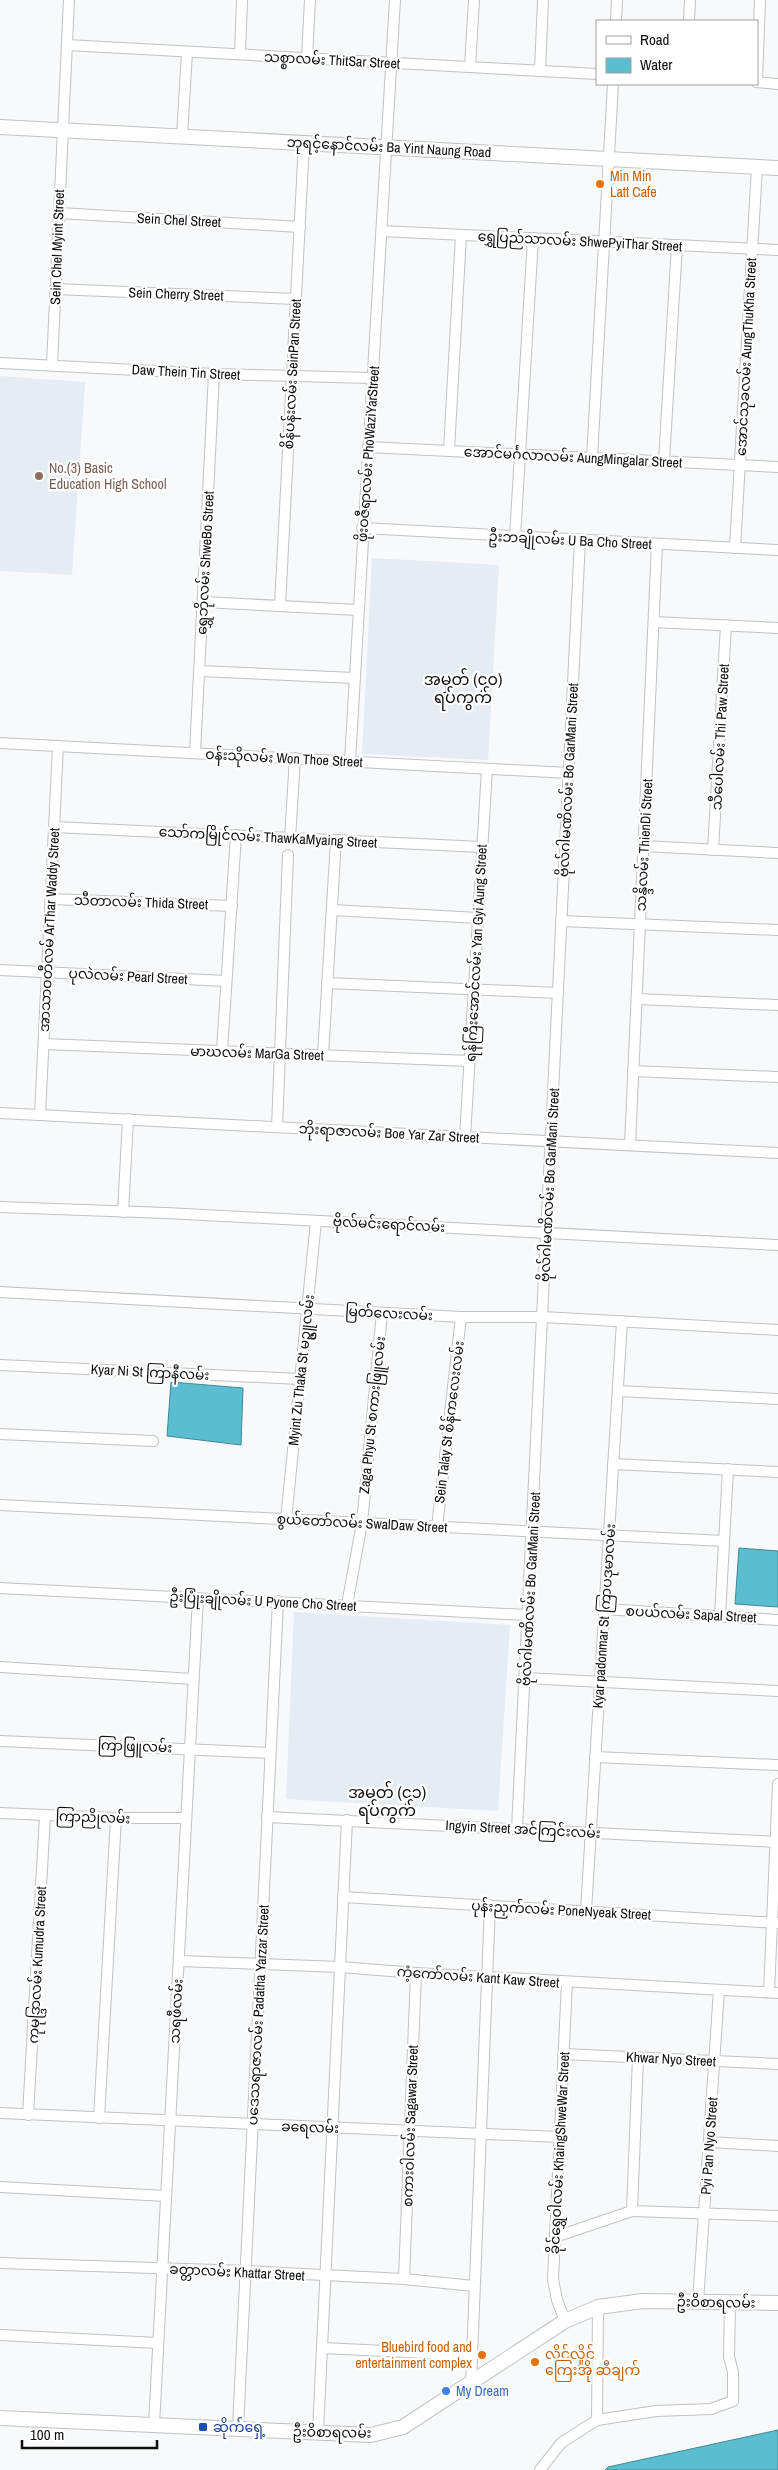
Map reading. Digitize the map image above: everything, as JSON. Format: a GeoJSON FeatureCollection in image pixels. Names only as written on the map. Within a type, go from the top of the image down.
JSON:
{"type":"FeatureCollection","features":[{"type":"Feature","properties":{"kind":"main road","name":"ဘုရင့်နောင်လမ်း Ba Yint Naung Road"},"geometry":{"type":"LineString","coordinates":[[0,127],[778,168]]}},
{"type":"Feature","properties":{"kind":"main road","name":"ဦးဝိစာရလမ်း"},"geometry":{"type":"LineString","coordinates":[[0,2418],[371,2434],[403,2426],[565,2321],[598,2307],[644,2301],[778,2303]]}},
{"type":"Feature","properties":{"kind":"street","name":"Sein Chel Myint Street"},"geometry":{"type":"LineString","coordinates":[[52,365],[69,0]]}},
{"type":"Feature","properties":{"kind":"street"},"geometry":{"type":"LineString","coordinates":[[240,54],[242,0]]}},
{"type":"Feature","properties":{"kind":"street"},"geometry":{"type":"LineString","coordinates":[[307,58],[310,0]]}},
{"type":"Feature","properties":{"kind":"street","name":"ဖိုးဝဇီရာလမ်း PhoWaziYarStreet"},"geometry":{"type":"LineString","coordinates":[[350,761],[362,528],[395,0]]}},
{"type":"Feature","properties":{"kind":"street"},"geometry":{"type":"LineString","coordinates":[[470,67],[474,0]]}},
{"type":"Feature","properties":{"kind":"street"},"geometry":{"type":"LineString","coordinates":[[540,71],[543,0]]}},
{"type":"Feature","properties":{"kind":"street"},"geometry":{"type":"LineString","coordinates":[[616,20],[617,0]]}},
{"type":"Feature","properties":{"kind":"street"},"geometry":{"type":"LineString","coordinates":[[689,20],[690,0]]}},
{"type":"Feature","properties":{"kind":"street"},"geometry":{"type":"LineString","coordinates":[[758,55],[760,0]]}},
{"type":"Feature","properties":{"kind":"street","name":"သစ္စာလမ်း ThitSar Street"},"geometry":{"type":"LineString","coordinates":[[66,45],[596,74]]}},
{"type":"Feature","properties":{"kind":"street"},"geometry":{"type":"LineString","coordinates":[[182,136],[187,52]]}},
{"type":"Feature","properties":{"kind":"street"},"geometry":{"type":"LineString","coordinates":[[758,82],[778,84]]}},
{"type":"Feature","properties":{"kind":"street"},"geometry":{"type":"LineString","coordinates":[[592,458],[613,85]]}},
{"type":"Feature","properties":{"kind":"street","name":"စိန်ပန်းလမ်း SeinPan Street"},"geometry":{"type":"LineString","coordinates":[[280,606],[304,142]]}},
{"type":"Feature","properties":{"kind":"street","name":"အောင်သုခလမ်း AungThuKha Street"},"geometry":{"type":"LineString","coordinates":[[735,548],[757,167]]}},
{"type":"Feature","properties":{"kind":"street","name":"Sein Chel Street"},"geometry":{"type":"LineString","coordinates":[[59,213],[300,227]]}},
{"type":"Feature","properties":{"kind":"street","name":"ရွှေပြည်သာလမ်း ShwePyiThar Street"},"geometry":{"type":"LineString","coordinates":[[382,231],[778,250]]}},
{"type":"Feature","properties":{"kind":"street"},"geometry":{"type":"LineString","coordinates":[[449,450],[461,235]]}},
{"type":"Feature","properties":{"kind":"street"},"geometry":{"type":"LineString","coordinates":[[516,537],[533,238]]}},
{"type":"Feature","properties":{"kind":"street"},"geometry":{"type":"LineString","coordinates":[[664,461],[677,245]]}},
{"type":"Feature","properties":{"kind":"street","name":"Sein Cherry Street"},"geometry":{"type":"LineString","coordinates":[[55,289],[296,299]]}},
{"type":"Feature","properties":{"kind":"street","name":"Daw Thein Tin Street"},"geometry":{"type":"LineString","coordinates":[[0,363],[214,374],[372,378]]}},
{"type":"Feature","properties":{"kind":"street","name":"ရွှေဘိုလမ်း ShweBo Street"},"geometry":{"type":"LineString","coordinates":[[196,753],[214,374]]}},
{"type":"Feature","properties":{"kind":"street","name":"အောင်မင်္ဂလာလမ်း AungMingalar Street"},"geometry":{"type":"LineString","coordinates":[[368,447],[778,467]]}},
{"type":"Feature","properties":{"kind":"street","name":"ဦးဘချိုလမ်း U Ba Cho Street"},"geometry":{"type":"LineString","coordinates":[[362,528],[778,550]]}},
{"type":"Feature","properties":{"kind":"street","name":"ဗိုလ်ဂါမဏိလမ်း Bo GarMani Street"},"geometry":{"type":"LineString","coordinates":[[518,1829],[526,1615],[532,1532],[580,540]]}},
{"type":"Feature","properties":{"kind":"street","name":"သန္ဒိလမ်း ThienDi Street"},"geometry":{"type":"LineString","coordinates":[[630,1145],[657,544]]}},
{"type":"Feature","properties":{"kind":"street"},"geometry":{"type":"LineString","coordinates":[[203,602],[358,610]]}},
{"type":"Feature","properties":{"kind":"street"},"geometry":{"type":"LineString","coordinates":[[654,622],[778,628]]}},
{"type":"Feature","properties":{"kind":"street","name":"သီပေါလမ်း Thi Paw Street"},"geometry":{"type":"LineString","coordinates":[[713,850],[726,625]]}},
{"type":"Feature","properties":{"kind":"street"},"geometry":{"type":"LineString","coordinates":[[200,671],[354,678]]}},
{"type":"Feature","properties":{"kind":"street","name":"ဝန်းသိုလမ်း Won Thoe Street"},"geometry":{"type":"LineString","coordinates":[[0,743],[568,773]]}},
{"type":"Feature","properties":{"kind":"street","name":"အာသာဝတီလမ် ArThar Waddy Street"},"geometry":{"type":"LineString","coordinates":[[40,1115],[58,746]]}},
{"type":"Feature","properties":{"kind":"street"},"geometry":{"type":"LineString","coordinates":[[290,838],[295,758]]}},
{"type":"Feature","properties":{"kind":"street","name":"ရန်ကြီးအောင်လမ်း Yan Gyi Aung Street"},"geometry":{"type":"LineString","coordinates":[[465,1137],[487,768]]}},
{"type":"Feature","properties":{"kind":"street","name":"သော်ကမြိုင်လမ်း ThawKaMyaing Street"},"geometry":{"type":"LineString","coordinates":[[54,827],[482,847]]}},
{"type":"Feature","properties":{"kind":"street"},"geometry":{"type":"LineString","coordinates":[[222,1051],[236,835]]}},
{"type":"Feature","properties":{"kind":"street"},"geometry":{"type":"LineString","coordinates":[[323,1055],[336,840]]}},
{"type":"Feature","properties":{"kind":"street"},"geometry":{"type":"LineString","coordinates":[[644,846],[778,853]]}},
{"type":"Feature","properties":{"kind":"street"},"geometry":{"type":"LineString","coordinates":[[277,1127],[288,854]]}},
{"type":"Feature","properties":{"kind":"street","name":"သီတာလမ်း Thida Street"},"geometry":{"type":"LineString","coordinates":[[51,899],[232,906]]}},
{"type":"Feature","properties":{"kind":"street"},"geometry":{"type":"LineString","coordinates":[[332,910],[478,918]]}},
{"type":"Feature","properties":{"kind":"street"},"geometry":{"type":"LineString","coordinates":[[562,921],[778,930]]}},
{"type":"Feature","properties":{"kind":"street","name":"ပုလဲလမ်း Pearl Street"},"geometry":{"type":"LineString","coordinates":[[0,970],[226,981]]}},
{"type":"Feature","properties":{"kind":"street"},"geometry":{"type":"LineString","coordinates":[[328,983],[558,993]]}},
{"type":"Feature","properties":{"kind":"street"},"geometry":{"type":"LineString","coordinates":[[637,999],[778,1005]]}},
{"type":"Feature","properties":{"kind":"street","name":"မာဃလမ်း MarGa Street"},"geometry":{"type":"LineString","coordinates":[[44,1044],[470,1061]]}},
{"type":"Feature","properties":{"kind":"street"},"geometry":{"type":"LineString","coordinates":[[633,1071],[778,1077]]}},
{"type":"Feature","properties":{"kind":"street","name":"ဘိုးရာဇာလမ်း Boe Yar Zar Street"},"geometry":{"type":"LineString","coordinates":[[0,1113],[778,1153]]}},
{"type":"Feature","properties":{"kind":"street"},"geometry":{"type":"LineString","coordinates":[[123,1212],[128,1119]]}},
{"type":"Feature","properties":{"kind":"street","name":"ဗိုလ်မင်းရောင်လမ်း"},"geometry":{"type":"LineString","coordinates":[[0,1207],[547,1232],[778,1245]]}},
{"type":"Feature","properties":{"kind":"street","name":"Myint Zu Thaka St မဥ္ဇူလမ်း"},"geometry":{"type":"LineString","coordinates":[[286,1520],[316,1221]]}},
{"type":"Feature","properties":{"kind":"street","name":"မြတ်လေးလမ်း"},"geometry":{"type":"LineString","coordinates":[[0,1293],[461,1317],[542,1317],[778,1330]]}},
{"type":"Feature","properties":{"kind":"street","name":"Zaga Phyu St စကားဖြူလမ်း"},"geometry":{"type":"LineString","coordinates":[[347,1605],[362,1523],[382,1313]]}},
{"type":"Feature","properties":{"kind":"street","name":"Sein Talay St စိန်ကလေးလမ်း"},"geometry":{"type":"LineString","coordinates":[[437,1527],[461,1317]]}},
{"type":"Feature","properties":{"kind":"street","name":"Kyar padonmar St ကြာပဒုမာလမ်း"},"geometry":{"type":"LineString","coordinates":[[586,1911],[622,1321]]}},
{"type":"Feature","properties":{"kind":"street","name":"Kyar Ni St ကြာနီလမ်း"},"geometry":{"type":"LineString","coordinates":[[0,1365],[300,1379]]}},
{"type":"Feature","properties":{"kind":"street"},"geometry":{"type":"LineString","coordinates":[[618,1390],[778,1399]]}},
{"type":"Feature","properties":{"kind":"street"},"geometry":{"type":"LineString","coordinates":[[0,1434],[153,1441]]}},
{"type":"Feature","properties":{"kind":"street"},"geometry":{"type":"LineString","coordinates":[[613,1464],[778,1472]]}},
{"type":"Feature","properties":{"kind":"street"},"geometry":{"type":"LineString","coordinates":[[720,1616],[728,1470]]}},
{"type":"Feature","properties":{"kind":"street","name":"စွယ်တော်လမ်း SwalDaw Street"},"geometry":{"type":"LineString","coordinates":[[0,1505],[724,1541]]}},
{"type":"Feature","properties":{"kind":"street","name":"ဦးပြုံးချိုလမ်း U Pyone Cho Street"},"geometry":{"type":"LineString","coordinates":[[0,1588],[526,1615]]}},
{"type":"Feature","properties":{"kind":"street","name":"သရဖီလမ်း"},"geometry":{"type":"LineString","coordinates":[[154,2425],[198,1598]]}},
{"type":"Feature","properties":{"kind":"street","name":"ပဒေသရာဇာလမ်း Padatha Yarzar Street"},"geometry":{"type":"LineString","coordinates":[[238,2428],[278,1602]]}},
{"type":"Feature","properties":{"kind":"street","name":"စပယ်လမ်း Sapal Street"},"geometry":{"type":"LineString","coordinates":[[604,1609],[778,1620]]}},
{"type":"Feature","properties":{"kind":"street"},"geometry":{"type":"LineString","coordinates":[[0,1667],[193,1679]]}},
{"type":"Feature","properties":{"kind":"street"},"geometry":{"type":"LineString","coordinates":[[525,1678],[778,1691]]}},
{"type":"Feature","properties":{"kind":"street","name":"ကြာဖြူလမ်း"},"geometry":{"type":"LineString","coordinates":[[0,1740],[270,1753]]}},
{"type":"Feature","properties":{"kind":"street"},"geometry":{"type":"LineString","coordinates":[[595,1757],[778,1765]]}},
{"type":"Feature","properties":{"kind":"street"},"geometry":{"type":"LineString","coordinates":[[773,1993],[778,1784]]}},
{"type":"Feature","properties":{"kind":"street","name":"ကြာညိုလမ်း"},"geometry":{"type":"LineString","coordinates":[[0,1812],[45,1816],[186,1818]]}},
{"type":"Feature","properties":{"kind":"street","name":"ကုမုဒ္ဒြာလမ်း Kumudra Street"},"geometry":{"type":"LineString","coordinates":[[28,2115],[45,1816]]}},
{"type":"Feature","properties":{"kind":"street","name":"Ingyin Street အင်ကြင်းလမ်း"},"geometry":{"type":"LineString","coordinates":[[268,1817],[777,1842]]}},
{"type":"Feature","properties":{"kind":"street"},"geometry":{"type":"LineString","coordinates":[[99,2118],[116,1818]]}},
{"type":"Feature","properties":{"kind":"street"},"geometry":{"type":"LineString","coordinates":[[318,2432],[347,1820]]}},
{"type":"Feature","properties":{"kind":"street","name":"ပုန်းညှက်လမ်း PoneNyeak Street"},"geometry":{"type":"LineString","coordinates":[[343,1897],[775,1923]]}},
{"type":"Feature","properties":{"kind":"street"},"geometry":{"type":"LineString","coordinates":[[471,2382],[490,1905]]}},
{"type":"Feature","properties":{"kind":"street","name":"ကံ့ကော်လမ်း Kant Kaw Street"},"geometry":{"type":"LineString","coordinates":[[178,1961],[340,1967],[416,1974],[773,1993]]}},
{"type":"Feature","properties":{"kind":"street","name":"စကားဝါလမ်း Sagawar Street"},"geometry":{"type":"LineString","coordinates":[[404,2279],[416,1974]]}},
{"type":"Feature","properties":{"kind":"street","name":"ခိုင်ရွှေဝါလမ်း KhaingShweWar Street"},"geometry":{"type":"LineString","coordinates":[[565,2321],[557,2300],[553,2279],[567,1982]]}},
{"type":"Feature","properties":{"kind":"street","name":"Pyi Pan Nyo Street"},"geometry":{"type":"LineString","coordinates":[[698,2302],[719,1990]]}},
{"type":"Feature","properties":{"kind":"street","name":"Khwar Nyo Street"},"geometry":{"type":"LineString","coordinates":[[563,2054],[778,2064]]}},
{"type":"Feature","properties":{"kind":"street"},"geometry":{"type":"LineString","coordinates":[[632,2211],[638,2058]]}},
{"type":"Feature","properties":{"kind":"street","name":"ခရေလမ်း"},"geometry":{"type":"LineString","coordinates":[[0,2114],[559,2137]]}},
{"type":"Feature","properties":{"kind":"street"},"geometry":{"type":"LineString","coordinates":[[709,2142],[778,2146]]}},
{"type":"Feature","properties":{"kind":"street"},"geometry":{"type":"LineString","coordinates":[[0,2187],[166,2196]]}},
{"type":"Feature","properties":{"kind":"street"},"geometry":{"type":"LineString","coordinates":[[555,2236],[632,2211],[778,2216]]}},
{"type":"Feature","properties":{"kind":"street","name":"ခတ္တာလမ်း Khattar Street"},"geometry":{"type":"LineString","coordinates":[[0,2263],[246,2271],[325,2277],[404,2279],[474,2286]]}},
{"type":"Feature","properties":{"kind":"street"},"geometry":{"type":"LineString","coordinates":[[540,2470],[561,2443],[597,2420],[656,2411],[711,2409],[733,2400],[733,2372],[729,2357],[730,2303]]}},
{"type":"Feature","properties":{"kind":"street"},"geometry":{"type":"LineString","coordinates":[[597,2420],[598,2307]]}},
{"type":"Feature","properties":{"kind":"street"},"geometry":{"type":"LineString","coordinates":[[0,2335],[158,2343]]}},
{"type":"Feature","properties":{"kind":"street"},"geometry":{"type":"LineString","coordinates":[[322,2348],[471,2355]]}},
{"type":"Feature","properties":{"kind":"shaded area","name":"No.(3) Basic Education High School"},"geometry":{"type":"Polygon","coordinates":[[[0,376],[85,382],[72,575],[0,571],[0,376]]]}},
{"type":"Feature","properties":{"kind":"shaded area"},"geometry":{"type":"Polygon","coordinates":[[[372,558],[499,565],[488,760],[362,754],[372,558]]]}},
{"type":"Feature","properties":{"kind":"shaded area"},"geometry":{"type":"Polygon","coordinates":[[[294,1612],[510,1625],[498,1811],[286,1799],[294,1612]]]}},
{"type":"Feature","properties":{"kind":"water"},"geometry":{"type":"Polygon","coordinates":[[[171,1382],[243,1388],[241,1445],[167,1436],[171,1382]]]}},
{"type":"Feature","properties":{"kind":"water"},"geometry":{"type":"Polygon","coordinates":[[[739,1548],[778,1551],[778,1607],[735,1604],[739,1548]]]}},
{"type":"Feature","properties":{"kind":"water"},"geometry":{"type":"Polygon","coordinates":[[[778,2430],[778,2470],[605,2470],[608,2467],[778,2430]]]}},
{"type":"Feature","properties":{"kind":"place","name":"Min Min Latt Cafe"},"geometry":{"type":"Point","coordinates":[600,184]}},
{"type":"Feature","properties":{"kind":"place","name":"No.(3) Basic Education High School"},"geometry":{"type":"Point","coordinates":[39,476]}},
{"type":"Feature","properties":{"kind":"place","name":"Bluebird food and entertainment complex"},"geometry":{"type":"Point","coordinates":[482,2355]}},
{"type":"Feature","properties":{"kind":"place","name":"လှိုင်လှိုင် ကြေးအို ဆီချက်"},"geometry":{"type":"Point","coordinates":[535,2362]}},
{"type":"Feature","properties":{"kind":"place","name":"My Dream"},"geometry":{"type":"Point","coordinates":[446,2391]}},
{"type":"Feature","properties":{"kind":"place","name":"ဆိုက်ရှေ့"},"geometry":{"type":"Point","coordinates":[203,2427]}},
{"type":"Feature","properties":{"kind":"district","name":"အမှတ် (၄၀) ရပ်ကွက်"},"geometry":{"type":"Point","coordinates":[463,688]}},
{"type":"Feature","properties":{"kind":"district","name":"အမှတ် (၄၁) ရပ်ကွက်"},"geometry":{"type":"Point","coordinates":[387,1801]}}]}
